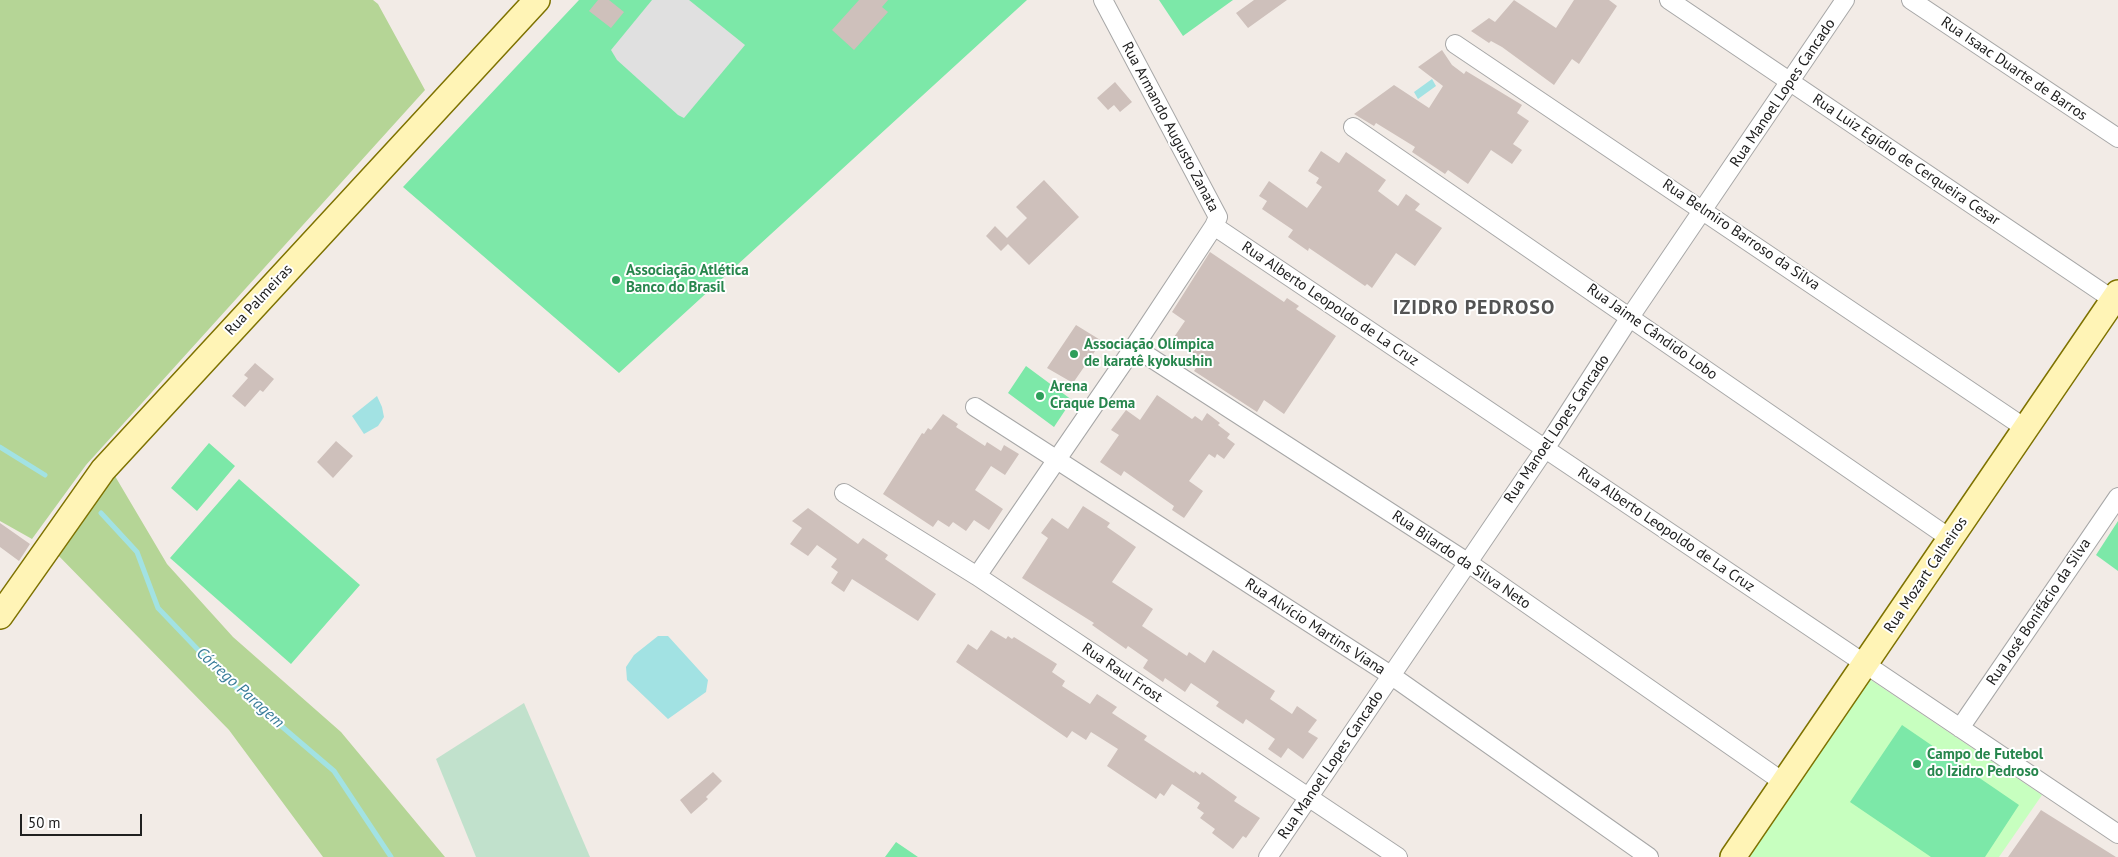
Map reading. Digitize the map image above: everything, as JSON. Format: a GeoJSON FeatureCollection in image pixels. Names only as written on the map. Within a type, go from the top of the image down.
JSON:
{"type":"FeatureCollection","features":[{"type":"Feature","properties":{"kind":"street","name":"Rua Palmeiras"},"geometry":{"type":"LineString","coordinates":[[0,616],[103,470],[536,0]]}},
{"type":"Feature","properties":{"kind":"street","name":"Rua Armando Augusto Zanata"},"geometry":{"type":"LineString","coordinates":[[977,576],[1134,347],[1214,226],[1218,217],[1103,0]]}},
{"type":"Feature","properties":{"kind":"street","name":"Rua Luiz Egídio de Cerqueira Cesar"},"geometry":{"type":"LineString","coordinates":[[1669,0],[2116,299]]}},
{"type":"Feature","properties":{"kind":"street","name":"Rua Manoel Lopes Cancado"},"geometry":{"type":"LineString","coordinates":[[1268,857],[1545,449],[1630,317],[1845,0]]}},
{"type":"Feature","properties":{"kind":"street","name":"Rua Isaac Duarte de Barros"},"geometry":{"type":"LineString","coordinates":[[1911,0],[2118,138]]}},
{"type":"Feature","properties":{"kind":"street","name":"Rua Belmiro Barroso da Silva"},"geometry":{"type":"LineString","coordinates":[[1455,44],[2026,428]]}},
{"type":"Feature","properties":{"kind":"street","name":"Rua Jaime Cândido Lobo"},"geometry":{"type":"LineString","coordinates":[[1353,127],[1951,539]]}},
{"type":"Feature","properties":{"kind":"street","name":"Rua Alberto Leopoldo de La Cruz"},"geometry":{"type":"LineString","coordinates":[[1214,226],[2118,834]]}},
{"type":"Feature","properties":{"kind":"street","name":"Rua Mozart Calheiros"},"geometry":{"type":"LineString","coordinates":[[1733,857],[2116,299]]}},
{"type":"Feature","properties":{"kind":"street","name":"Rua Bilardo da Silva Neto"},"geometry":{"type":"LineString","coordinates":[[1134,347],[1467,562],[1783,782]]}},
{"type":"Feature","properties":{"kind":"street","name":"Rua Alvício Martins Viana"},"geometry":{"type":"LineString","coordinates":[[975,407],[1392,676],[1648,857]]}},
{"type":"Feature","properties":{"kind":"street","name":"Rua Raul Frost"},"geometry":{"type":"LineString","coordinates":[[844,493],[977,576],[1398,857]]}},
{"type":"Feature","properties":{"kind":"street","name":"Rua José Bonifácio da Silva"},"geometry":{"type":"LineString","coordinates":[[1960,728],[2118,496]]}},
{"type":"Feature","properties":{"kind":"green space"},"geometry":{"type":"Polygon","coordinates":[[[0,0],[373,0],[378,4],[425,90],[86,465],[32,539],[0,521],[0,0]]]}},
{"type":"Feature","properties":{"kind":"green space","name":"Associação Atlética Banco do Brasil"},"geometry":{"type":"Polygon","coordinates":[[[579,0],[1027,0],[619,373],[403,187],[579,0]]]}},
{"type":"Feature","properties":{"kind":"green space"},"geometry":{"type":"Polygon","coordinates":[[[1159,0],[1233,0],[1183,36],[1159,0]]]}},
{"type":"Feature","properties":{"kind":"green space","name":"Arena Craque Dema"},"geometry":{"type":"Polygon","coordinates":[[[1026,366],[1072,400],[1054,427],[1008,393],[1026,366]]]}},
{"type":"Feature","properties":{"kind":"green space"},"geometry":{"type":"Polygon","coordinates":[[[209,443],[235,466],[197,511],[171,488],[209,443]]]}},
{"type":"Feature","properties":{"kind":"green space"},"geometry":{"type":"Polygon","coordinates":[[[112,471],[167,564],[233,637],[341,732],[445,857],[323,857],[229,730],[52,549],[112,471]]]}},
{"type":"Feature","properties":{"kind":"green space"},"geometry":{"type":"Polygon","coordinates":[[[239,479],[360,585],[291,664],[170,558],[239,479]]]}},
{"type":"Feature","properties":{"kind":"green space"},"geometry":{"type":"Polygon","coordinates":[[[2118,521],[2118,571],[2096,555],[2118,521]]]}},
{"type":"Feature","properties":{"kind":"green space"},"geometry":{"type":"Polygon","coordinates":[[[1868,678],[2042,795],[1999,857],[1748,857],[1868,678]]]}},
{"type":"Feature","properties":{"kind":"green space"},"geometry":{"type":"Polygon","coordinates":[[[524,703],[590,857],[476,857],[436,759],[524,703]]]}},
{"type":"Feature","properties":{"kind":"green space","name":"Campo de Futebol do Izidro Pedroso"},"geometry":{"type":"Polygon","coordinates":[[[1902,725],[2019,805],[1985,857],[1931,857],[1850,802],[1902,725]]]}},
{"type":"Feature","properties":{"kind":"green space"},"geometry":{"type":"Polygon","coordinates":[[[896,842],[918,857],[885,857],[896,842]]]}},
{"type":"Feature","properties":{"kind":"shaded area"},"geometry":{"type":"Polygon","coordinates":[[[652,0],[689,0],[745,45],[684,118],[678,115],[617,60],[611,50],[652,0]]]}},
{"type":"Feature","properties":{"kind":"water"},"geometry":{"type":"Polygon","coordinates":[[[1432,79],[1436,86],[1418,99],[1414,92],[1432,79]]]}},
{"type":"Feature","properties":{"kind":"water"},"geometry":{"type":"Polygon","coordinates":[[[377,396],[384,417],[378,426],[364,434],[352,416],[377,396]]]}},
{"type":"Feature","properties":{"kind":"water"},"geometry":{"type":"Polygon","coordinates":[[[658,636],[668,636],[708,680],[706,692],[668,719],[627,680],[626,667],[634,655],[658,636]]]}},
{"type":"Feature","properties":{"kind":"building"},"geometry":{"type":"Polygon","coordinates":[[[598,0],[609,0],[624,12],[611,28],[589,11],[598,0]]]}},
{"type":"Feature","properties":{"kind":"building"},"geometry":{"type":"Polygon","coordinates":[[[859,0],[888,0],[882,7],[888,12],[854,50],[832,30],[859,0]]]}},
{"type":"Feature","properties":{"kind":"building"},"geometry":{"type":"Polygon","coordinates":[[[1254,0],[1287,0],[1248,28],[1236,13],[1254,0]]]}},
{"type":"Feature","properties":{"kind":"building"},"geometry":{"type":"Polygon","coordinates":[[[1514,0],[1556,28],[1574,0],[1609,0],[1617,6],[1579,64],[1572,59],[1554,85],[1502,47],[1491,41],[1489,43],[1471,31],[1489,18],[1495,22],[1514,0]]]}},
{"type":"Feature","properties":{"kind":"building"},"geometry":{"type":"Polygon","coordinates":[[[1442,50],[1452,65],[1464,74],[1466,71],[1522,105],[1517,113],[1529,121],[1513,144],[1522,150],[1512,164],[1491,150],[1468,184],[1448,170],[1445,174],[1412,152],[1415,147],[1376,123],[1374,126],[1354,114],[1394,85],[1429,108],[1443,86],[1418,67],[1442,50]]]}},
{"type":"Feature","properties":{"kind":"building"},"geometry":{"type":"Polygon","coordinates":[[[1115,82],[1132,102],[1120,112],[1114,105],[1108,110],[1097,98],[1115,82]]]}},
{"type":"Feature","properties":{"kind":"building"},"geometry":{"type":"Polygon","coordinates":[[[1321,151],[1339,163],[1346,152],[1386,180],[1378,191],[1398,206],[1406,194],[1420,204],[1415,210],[1442,228],[1415,266],[1396,253],[1372,288],[1367,284],[1365,286],[1309,248],[1308,251],[1288,237],[1293,230],[1262,209],[1267,201],[1259,196],[1269,181],[1307,208],[1322,187],[1316,183],[1319,178],[1308,171],[1321,151]]]}},
{"type":"Feature","properties":{"kind":"building"},"geometry":{"type":"Polygon","coordinates":[[[1044,180],[1079,217],[1029,265],[1008,244],[1001,251],[986,236],[995,226],[1007,238],[1027,218],[1016,207],[1044,180]]]}},
{"type":"Feature","properties":{"kind":"building"},"geometry":{"type":"Polygon","coordinates":[[[1210,252],[1284,302],[1287,298],[1299,306],[1296,309],[1336,336],[1284,414],[1264,400],[1257,412],[1194,371],[1202,359],[1172,340],[1185,321],[1172,312],[1210,252]]]}},
{"type":"Feature","properties":{"kind":"building","name":"Associação Olímpica de karatê kyokushin"},"geometry":{"type":"Polygon","coordinates":[[[1076,325],[1102,341],[1073,383],[1047,368],[1076,325]]]}},
{"type":"Feature","properties":{"kind":"building"},"geometry":{"type":"Polygon","coordinates":[[[255,363],[274,379],[263,392],[260,390],[245,407],[232,396],[248,378],[244,375],[255,363]]]}},
{"type":"Feature","properties":{"kind":"building"},"geometry":{"type":"Polygon","coordinates":[[[1157,395],[1192,419],[1195,416],[1202,421],[1207,413],[1230,434],[1227,438],[1235,444],[1224,459],[1217,454],[1215,458],[1209,454],[1189,481],[1203,491],[1184,518],[1172,510],[1174,506],[1124,471],[1121,476],[1100,462],[1119,435],[1111,430],[1126,410],[1140,420],[1157,395]]]}},
{"type":"Feature","properties":{"kind":"building"},"geometry":{"type":"Polygon","coordinates":[[[943,414],[958,424],[956,427],[985,446],[987,442],[1001,451],[1004,445],[1019,454],[1005,475],[991,466],[975,490],[1003,509],[989,530],[974,520],[966,531],[953,522],[949,527],[938,520],[933,527],[883,494],[922,433],[924,434],[928,428],[931,430],[943,414]]]}},
{"type":"Feature","properties":{"kind":"building"},"geometry":{"type":"Polygon","coordinates":[[[336,441],[353,456],[333,478],[317,462],[336,441]]]}},
{"type":"Feature","properties":{"kind":"building"},"geometry":{"type":"Polygon","coordinates":[[[1083,506],[1110,523],[1107,527],[1136,547],[1112,582],[1153,609],[1142,626],[1187,656],[1189,652],[1205,663],[1213,650],[1275,691],[1270,699],[1292,714],[1297,706],[1317,720],[1308,732],[1318,738],[1303,759],[1288,748],[1281,758],[1268,749],[1275,739],[1246,719],[1243,724],[1216,706],[1219,702],[1191,683],[1185,692],[1165,678],[1163,682],[1143,668],[1148,660],[1128,646],[1126,649],[1092,625],[1094,623],[1022,578],[1048,538],[1041,533],[1052,518],[1068,529],[1083,506]]]}},
{"type":"Feature","properties":{"kind":"building"},"geometry":{"type":"Polygon","coordinates":[[[808,508],[858,544],[863,538],[888,555],[885,559],[936,594],[918,621],[852,579],[844,592],[831,583],[838,572],[831,567],[837,559],[817,545],[808,556],[790,544],[802,528],[792,521],[808,508]]]}},
{"type":"Feature","properties":{"kind":"building"},"geometry":{"type":"Polygon","coordinates":[[[0,523],[30,544],[19,561],[0,547],[0,523]]]}},
{"type":"Feature","properties":{"kind":"building"},"geometry":{"type":"Polygon","coordinates":[[[991,630],[1006,639],[1008,636],[1012,639],[1014,637],[1057,664],[1052,672],[1065,681],[1062,686],[1090,704],[1097,694],[1117,707],[1112,713],[1147,736],[1144,740],[1194,773],[1195,771],[1200,775],[1202,772],[1237,797],[1234,801],[1260,818],[1246,838],[1243,836],[1233,849],[1212,833],[1215,829],[1200,818],[1204,813],[1197,808],[1200,803],[1172,784],[1164,796],[1160,793],[1156,799],[1107,766],[1118,749],[1091,732],[1086,740],[1072,731],[1067,738],[956,662],[968,644],[977,650],[991,630]]]}},
{"type":"Feature","properties":{"kind":"building"},"geometry":{"type":"Polygon","coordinates":[[[713,772],[722,781],[706,797],[708,799],[691,814],[680,800],[713,772]]]}},
{"type":"Feature","properties":{"kind":"building"},"geometry":{"type":"Polygon","coordinates":[[[2041,810],[2116,857],[2008,857],[2041,810]]]}},
{"type":"Feature","properties":{"kind":"waterway","name":"Córrego Paragem"},"geometry":{"type":"LineString","coordinates":[[0,447],[45,475]]}},
{"type":"Feature","properties":{"kind":"waterway","name":"Córrego Paragem"},"geometry":{"type":"LineString","coordinates":[[101,513],[137,552],[158,608],[225,678],[334,771],[391,857]]}},
{"type":"Feature","properties":{"kind":"place","name":"Associação Atlética Banco do Brasil"},"geometry":{"type":"Point","coordinates":[616,280]}},
{"type":"Feature","properties":{"kind":"place","name":"Associação Olímpica de karatê kyokushin"},"geometry":{"type":"Point","coordinates":[1074,354]}},
{"type":"Feature","properties":{"kind":"place","name":"Arena Craque Dema"},"geometry":{"type":"Point","coordinates":[1040,396]}},
{"type":"Feature","properties":{"kind":"place","name":"Campo de Futebol do Izidro Pedroso"},"geometry":{"type":"Point","coordinates":[1917,764]}},
{"type":"Feature","properties":{"kind":"district","name":"IZIDRO PEDROSO"},"geometry":{"type":"Point","coordinates":[1474,308]}}]}
